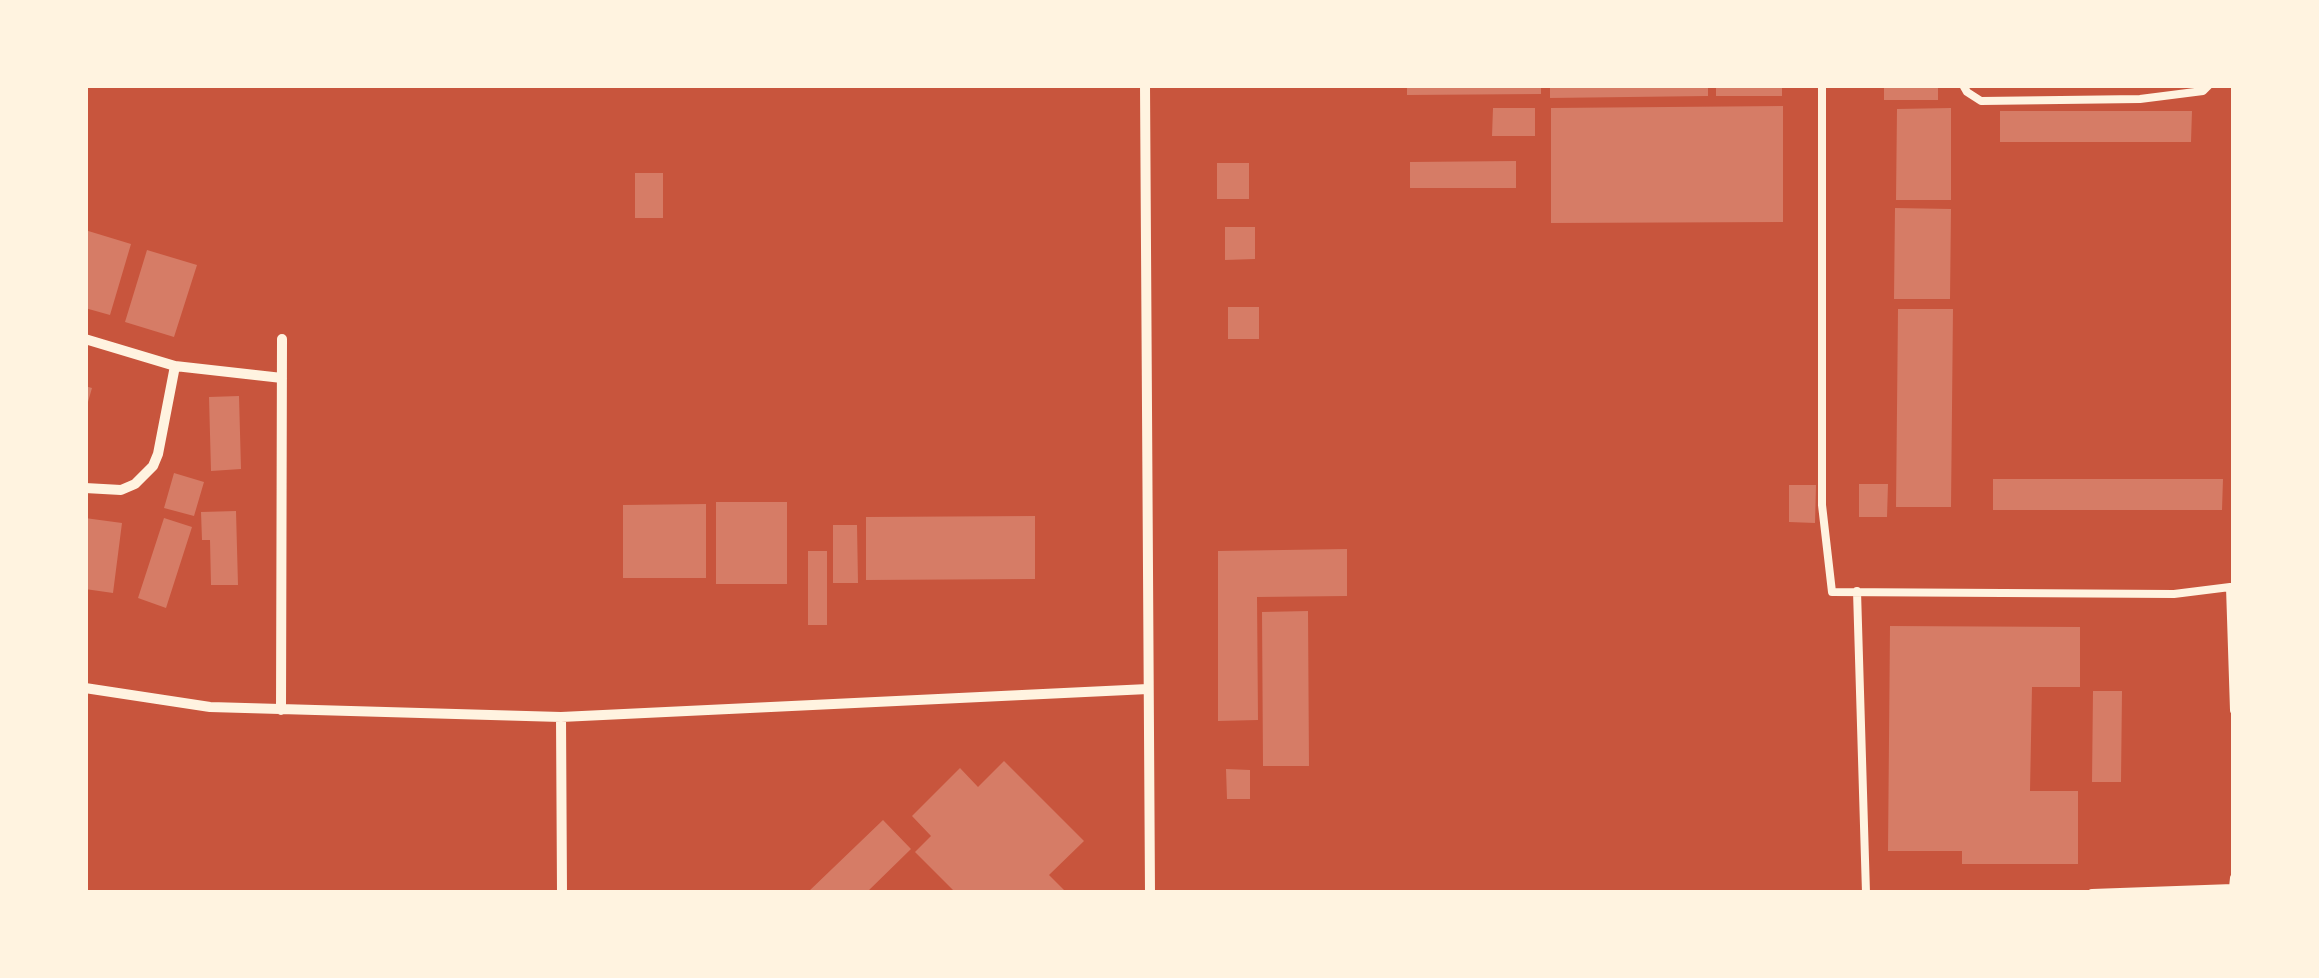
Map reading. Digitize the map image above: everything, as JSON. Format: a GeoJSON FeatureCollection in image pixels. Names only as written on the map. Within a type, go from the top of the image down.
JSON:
{"type":"FeatureCollection","features":[{"type":"Feature","properties":{"kind":"street"},"geometry":{"type":"LineString","coordinates":[[1145,85],[1150,893]]}},
{"type":"Feature","properties":{"kind":"street"},"geometry":{"type":"LineString","coordinates":[[85,338],[176,366],[282,378]]}},
{"type":"Feature","properties":{"kind":"street"},"geometry":{"type":"LineString","coordinates":[[281,710],[282,339]]}},
{"type":"Feature","properties":{"kind":"street"},"geometry":{"type":"LineString","coordinates":[[85,488],[121,490],[146,476],[158,454],[176,366]]}},
{"type":"Feature","properties":{"kind":"street"},"geometry":{"type":"LineString","coordinates":[[85,688],[210,707],[561,717],[1148,689]]}},
{"type":"Feature","properties":{"kind":"street"},"geometry":{"type":"LineString","coordinates":[[561,717],[562,893]]}},
{"type":"Feature","properties":{"kind":"lane"},"geometry":{"type":"LineString","coordinates":[[1822,85],[1822,506],[1832,592],[2174,594],[2230,587],[2234,710]]}},
{"type":"Feature","properties":{"kind":"lane"},"geometry":{"type":"LineString","coordinates":[[1963,85],[1981,100],[2001,100],[2140,99],[2203,90],[2209,85]]}},
{"type":"Feature","properties":{"kind":"lane"},"geometry":{"type":"LineString","coordinates":[[1857,591],[1866,893]]}},
{"type":"Feature","properties":{"kind":"lane"},"geometry":{"type":"LineString","coordinates":[[2092,893],[2233,888],[2234,878]]}},
{"type":"Feature","properties":{"kind":"building"},"geometry":{"type":"Polygon","coordinates":[[[1407,85],[1541,85],[1541,94],[1407,95],[1407,85]]]}},
{"type":"Feature","properties":{"kind":"building"},"geometry":{"type":"Polygon","coordinates":[[[1550,85],[1708,85],[1708,96],[1550,98],[1550,85]]]}},
{"type":"Feature","properties":{"kind":"building"},"geometry":{"type":"Polygon","coordinates":[[[1716,85],[1782,85],[1782,96],[1716,96],[1716,85]]]}},
{"type":"Feature","properties":{"kind":"building"},"geometry":{"type":"Polygon","coordinates":[[[1884,85],[1938,85],[1938,100],[1884,100],[1884,85]]]}},
{"type":"Feature","properties":{"kind":"building"},"geometry":{"type":"Polygon","coordinates":[[[1783,106],[1783,222],[1551,223],[1551,108],[1783,106]]]}},
{"type":"Feature","properties":{"kind":"building"},"geometry":{"type":"Polygon","coordinates":[[[1493,108],[1535,108],[1535,136],[1492,136],[1493,108]]]}},
{"type":"Feature","properties":{"kind":"building"},"geometry":{"type":"Polygon","coordinates":[[[1951,108],[1951,200],[1896,200],[1897,109],[1951,108]]]}},
{"type":"Feature","properties":{"kind":"building"},"geometry":{"type":"Polygon","coordinates":[[[2000,111],[2192,111],[2191,142],[2000,142],[2000,111]]]}},
{"type":"Feature","properties":{"kind":"building"},"geometry":{"type":"Polygon","coordinates":[[[1516,161],[1516,188],[1410,188],[1410,162],[1516,161]]]}},
{"type":"Feature","properties":{"kind":"building"},"geometry":{"type":"Polygon","coordinates":[[[1217,163],[1249,163],[1249,199],[1217,199],[1217,163]]]}},
{"type":"Feature","properties":{"kind":"building"},"geometry":{"type":"Polygon","coordinates":[[[635,173],[663,173],[663,218],[635,218],[635,173]]]}},
{"type":"Feature","properties":{"kind":"building"},"geometry":{"type":"Polygon","coordinates":[[[1895,208],[1951,209],[1950,299],[1894,299],[1895,208]]]}},
{"type":"Feature","properties":{"kind":"building"},"geometry":{"type":"Polygon","coordinates":[[[1225,227],[1255,227],[1255,259],[1225,260],[1225,227]]]}},
{"type":"Feature","properties":{"kind":"building"},"geometry":{"type":"Polygon","coordinates":[[[85,230],[131,244],[110,315],[85,308],[85,230]]]}},
{"type":"Feature","properties":{"kind":"building"},"geometry":{"type":"Polygon","coordinates":[[[147,250],[197,265],[174,337],[125,322],[147,250]]]}},
{"type":"Feature","properties":{"kind":"building"},"geometry":{"type":"Polygon","coordinates":[[[1228,307],[1259,307],[1259,339],[1228,339],[1228,307]]]}},
{"type":"Feature","properties":{"kind":"building"},"geometry":{"type":"Polygon","coordinates":[[[1898,309],[1953,309],[1951,507],[1896,507],[1898,309]]]}},
{"type":"Feature","properties":{"kind":"building"},"geometry":{"type":"Polygon","coordinates":[[[85,386],[92,388],[86,409],[85,409],[85,386]]]}},
{"type":"Feature","properties":{"kind":"building"},"geometry":{"type":"Polygon","coordinates":[[[239,396],[241,469],[211,471],[209,397],[239,396]]]}},
{"type":"Feature","properties":{"kind":"building"},"geometry":{"type":"Polygon","coordinates":[[[174,473],[204,482],[194,516],[164,508],[174,473]]]}},
{"type":"Feature","properties":{"kind":"building"},"geometry":{"type":"Polygon","coordinates":[[[1993,479],[2223,479],[2222,510],[1993,510],[1993,479]]]}},
{"type":"Feature","properties":{"kind":"building"},"geometry":{"type":"Polygon","coordinates":[[[1859,484],[1888,484],[1887,517],[1859,517],[1859,484]]]}},
{"type":"Feature","properties":{"kind":"building"},"geometry":{"type":"Polygon","coordinates":[[[1789,485],[1816,485],[1815,523],[1789,522],[1789,485]]]}},
{"type":"Feature","properties":{"kind":"building"},"geometry":{"type":"Polygon","coordinates":[[[716,502],[787,502],[787,584],[716,584],[716,502]]]}},
{"type":"Feature","properties":{"kind":"building"},"geometry":{"type":"Polygon","coordinates":[[[706,504],[706,578],[623,578],[623,505],[706,504]]]}},
{"type":"Feature","properties":{"kind":"building"},"geometry":{"type":"Polygon","coordinates":[[[236,511],[238,585],[211,585],[210,540],[202,540],[201,512],[236,511]]]}},
{"type":"Feature","properties":{"kind":"building"},"geometry":{"type":"Polygon","coordinates":[[[1035,516],[1035,579],[866,580],[866,517],[1035,516]]]}},
{"type":"Feature","properties":{"kind":"building"},"geometry":{"type":"Polygon","coordinates":[[[85,518],[122,523],[113,593],[85,589],[85,518]]]}},
{"type":"Feature","properties":{"kind":"building"},"geometry":{"type":"Polygon","coordinates":[[[164,518],[192,527],[166,608],[138,598],[164,518]]]}},
{"type":"Feature","properties":{"kind":"building"},"geometry":{"type":"Polygon","coordinates":[[[833,525],[857,525],[858,583],[833,583],[833,525]]]}},
{"type":"Feature","properties":{"kind":"building"},"geometry":{"type":"Polygon","coordinates":[[[1347,549],[1347,596],[1257,597],[1258,720],[1218,721],[1218,551],[1347,549]]]}},
{"type":"Feature","properties":{"kind":"building"},"geometry":{"type":"Polygon","coordinates":[[[808,551],[827,551],[827,625],[808,625],[808,551]]]}},
{"type":"Feature","properties":{"kind":"building"},"geometry":{"type":"Polygon","coordinates":[[[1308,611],[1309,766],[1263,766],[1262,612],[1308,611]]]}},
{"type":"Feature","properties":{"kind":"building"},"geometry":{"type":"Polygon","coordinates":[[[1890,626],[2080,627],[2080,687],[2032,687],[2030,791],[2078,791],[2078,864],[1962,864],[1962,851],[1888,851],[1890,626]]]}},
{"type":"Feature","properties":{"kind":"building"},"geometry":{"type":"Polygon","coordinates":[[[2093,691],[2122,691],[2121,782],[2092,782],[2093,691]]]}},
{"type":"Feature","properties":{"kind":"building"},"geometry":{"type":"Polygon","coordinates":[[[1004,761],[1084,841],[1049,875],[1067,893],[956,893],[915,852],[931,836],[912,816],[960,768],[978,787],[1004,761]]]}},
{"type":"Feature","properties":{"kind":"building"},"geometry":{"type":"Polygon","coordinates":[[[1226,769],[1250,770],[1250,799],[1227,799],[1226,769]]]}},
{"type":"Feature","properties":{"kind":"building"},"geometry":{"type":"Polygon","coordinates":[[[883,820],[911,849],[866,893],[807,893],[883,820]]]}}]}
